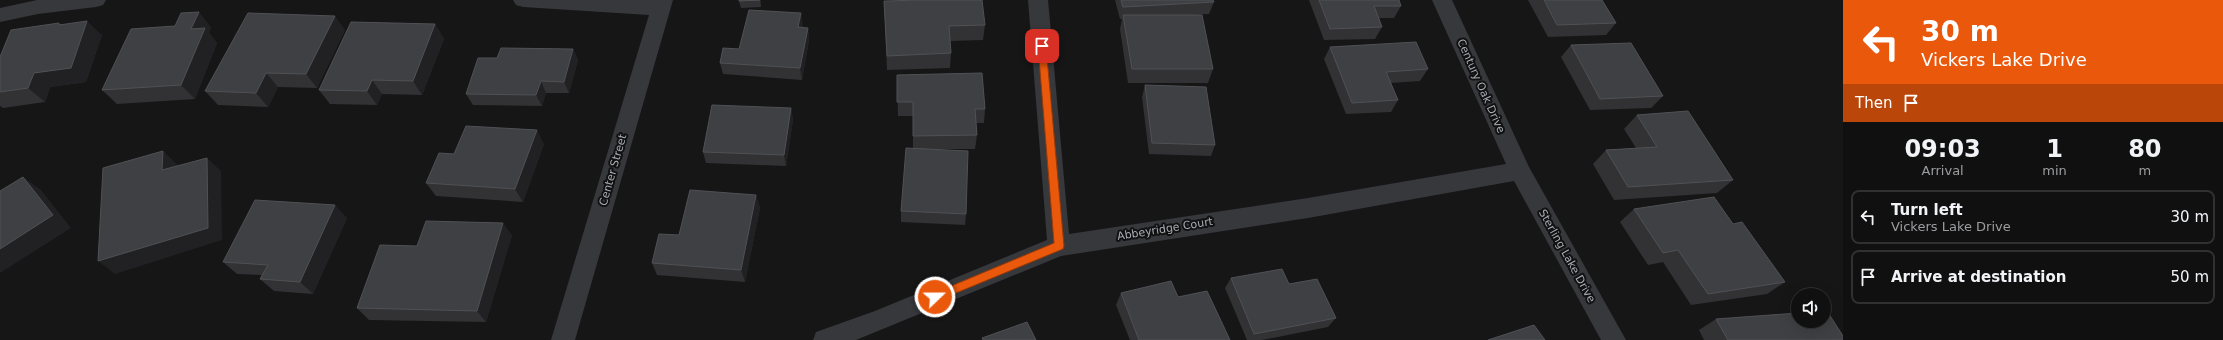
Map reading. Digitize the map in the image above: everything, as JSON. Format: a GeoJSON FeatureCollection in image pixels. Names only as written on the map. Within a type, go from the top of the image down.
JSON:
{"type":"FeatureCollection","features":[{"type":"Feature","properties":{"kind":"street"},"geometry":{"type":"LineString","coordinates":[[0,15],[38,7],[96,0]]}},
{"type":"Feature","properties":{"kind":"street"},"geometry":{"type":"LineString","coordinates":[[523,0],[662,4]]}},
{"type":"Feature","properties":{"kind":"street"},"geometry":{"type":"LineString","coordinates":[[1038,0],[1059,246]]}},
{"type":"Feature","properties":{"kind":"street","name":"Century Oak Drive"},"geometry":{"type":"LineString","coordinates":[[1442,0],[1520,172]]}},
{"type":"Feature","properties":{"kind":"street","name":"Center Street"},"geometry":{"type":"LineString","coordinates":[[563,340],[662,4]]}},
{"type":"Feature","properties":{"kind":"street","name":"Abbeyridge Court"},"geometry":{"type":"LineString","coordinates":[[825,340],[880,320],[1059,246],[1308,208],[1520,172]]}},
{"type":"Feature","properties":{"kind":"street","name":"Sterling Lake Drive"},"geometry":{"type":"LineString","coordinates":[[1520,172],[1614,340]]}},
{"type":"Feature","properties":{"kind":"building"},"geometry":{"type":"Polygon","coordinates":[[[739,0],[760,0],[739,1],[739,0]]]}},
{"type":"Feature","properties":{"kind":"building"},"geometry":{"type":"Polygon","coordinates":[[[982,0],[985,25],[949,26],[951,53],[887,56],[884,1],[982,0]]]}},
{"type":"Feature","properties":{"kind":"building"},"geometry":{"type":"Polygon","coordinates":[[[1121,0],[1213,0],[1214,2],[1123,7],[1121,0]]]}},
{"type":"Feature","properties":{"kind":"building"},"geometry":{"type":"Polygon","coordinates":[[[1319,0],[1399,0],[1401,6],[1374,6],[1382,27],[1330,29],[1319,0]]]}},
{"type":"Feature","properties":{"kind":"building"},"geometry":{"type":"Polygon","coordinates":[[[1544,0],[1602,0],[1616,23],[1557,25],[1544,0]]]}},
{"type":"Feature","properties":{"kind":"building"},"geometry":{"type":"Polygon","coordinates":[[[749,10],[801,13],[798,27],[808,28],[800,68],[720,63],[723,48],[739,49],[749,10]]]}},
{"type":"Feature","properties":{"kind":"building"},"geometry":{"type":"Polygon","coordinates":[[[199,12],[191,29],[205,28],[181,85],[102,90],[131,29],[175,26],[181,13],[199,12]]]}},
{"type":"Feature","properties":{"kind":"building"},"geometry":{"type":"Polygon","coordinates":[[[248,13],[335,16],[306,74],[266,73],[256,93],[205,91],[248,13]]]}},
{"type":"Feature","properties":{"kind":"building"},"geometry":{"type":"Polygon","coordinates":[[[1123,15],[1202,15],[1213,69],[1132,69],[1123,15]]]}},
{"type":"Feature","properties":{"kind":"building"},"geometry":{"type":"Polygon","coordinates":[[[87,21],[71,68],[34,73],[28,88],[0,92],[0,57],[11,30],[59,23],[59,25],[87,21]]]}},
{"type":"Feature","properties":{"kind":"building"},"geometry":{"type":"Polygon","coordinates":[[[351,22],[435,24],[413,81],[372,80],[367,91],[319,90],[351,22]]]}},
{"type":"Feature","properties":{"kind":"building"},"geometry":{"type":"Polygon","coordinates":[[[1416,42],[1428,69],[1386,72],[1398,100],[1352,103],[1330,47],[1416,42]]]}},
{"type":"Feature","properties":{"kind":"building"},"geometry":{"type":"Polygon","coordinates":[[[1631,43],[1663,96],[1600,99],[1571,45],[1631,43]]]}},
{"type":"Feature","properties":{"kind":"building"},"geometry":{"type":"Polygon","coordinates":[[[501,48],[573,49],[564,82],[541,81],[536,95],[466,94],[478,58],[497,58],[501,48]]]}},
{"type":"Feature","properties":{"kind":"building"},"geometry":{"type":"Polygon","coordinates":[[[982,73],[985,109],[975,109],[977,135],[913,136],[913,102],[897,102],[897,75],[982,73]]]}},
{"type":"Feature","properties":{"kind":"building"},"geometry":{"type":"Polygon","coordinates":[[[1145,85],[1206,87],[1215,145],[1152,143],[1145,85]]]}},
{"type":"Feature","properties":{"kind":"building"},"geometry":{"type":"Polygon","coordinates":[[[712,105],[791,108],[784,155],[703,152],[712,105]]]}},
{"type":"Feature","properties":{"kind":"building"},"geometry":{"type":"Polygon","coordinates":[[[1688,111],[1733,180],[1628,187],[1606,150],[1657,147],[1637,115],[1688,111]]]}},
{"type":"Feature","properties":{"kind":"building"},"geometry":{"type":"Polygon","coordinates":[[[466,126],[537,130],[515,189],[426,183],[439,153],[454,154],[466,126]]]}},
{"type":"Feature","properties":{"kind":"building"},"geometry":{"type":"Polygon","coordinates":[[[906,148],[968,151],[966,214],[901,211],[906,148]]]}},
{"type":"Feature","properties":{"kind":"building"},"geometry":{"type":"Polygon","coordinates":[[[163,151],[162,170],[207,158],[208,228],[98,261],[103,168],[163,151]]]}},
{"type":"Feature","properties":{"kind":"building"},"geometry":{"type":"Polygon","coordinates":[[[23,177],[53,215],[0,249],[0,191],[23,177]]]}},
{"type":"Feature","properties":{"kind":"building"},"geometry":{"type":"Polygon","coordinates":[[[690,190],[756,195],[741,270],[652,263],[659,234],[679,235],[690,190]]]}},
{"type":"Feature","properties":{"kind":"building"},"geometry":{"type":"Polygon","coordinates":[[[1714,197],[1733,224],[1742,222],[1785,282],[1708,294],[1678,250],[1663,253],[1634,209],[1714,197]]]}},
{"type":"Feature","properties":{"kind":"building"},"geometry":{"type":"Polygon","coordinates":[[[255,200],[335,205],[300,282],[260,279],[268,265],[223,262],[255,200]]]}},
{"type":"Feature","properties":{"kind":"building"},"geometry":{"type":"Polygon","coordinates":[[[426,221],[503,223],[477,311],[357,308],[380,245],[417,246],[426,221]]]}},
{"type":"Feature","properties":{"kind":"building"},"geometry":{"type":"Polygon","coordinates":[[[1282,269],[1289,284],[1317,279],[1336,318],[1254,334],[1231,278],[1282,269]]]}},
{"type":"Feature","properties":{"kind":"building"},"geometry":{"type":"Polygon","coordinates":[[[1171,281],[1178,297],[1207,291],[1230,340],[1139,340],[1121,293],[1171,281]]]}},
{"type":"Feature","properties":{"kind":"building"},"geometry":{"type":"Polygon","coordinates":[[[1791,314],[1791,328],[1831,328],[1831,317],[1843,336],[1843,340],[1728,340],[1716,319],[1791,314]]]}},
{"type":"Feature","properties":{"kind":"building"},"geometry":{"type":"Polygon","coordinates":[[[1027,322],[1036,340],[983,340],[982,338],[1027,322]]]}},
{"type":"Feature","properties":{"kind":"building"},"geometry":{"type":"Polygon","coordinates":[[[1534,325],[1545,340],[1488,340],[1534,325]]]}},
{"type":"Feature","properties":{"kind":"route"},"geometry":{"type":"LineString","coordinates":[[935,297],[1059,246],[1042,46]]}}]}
